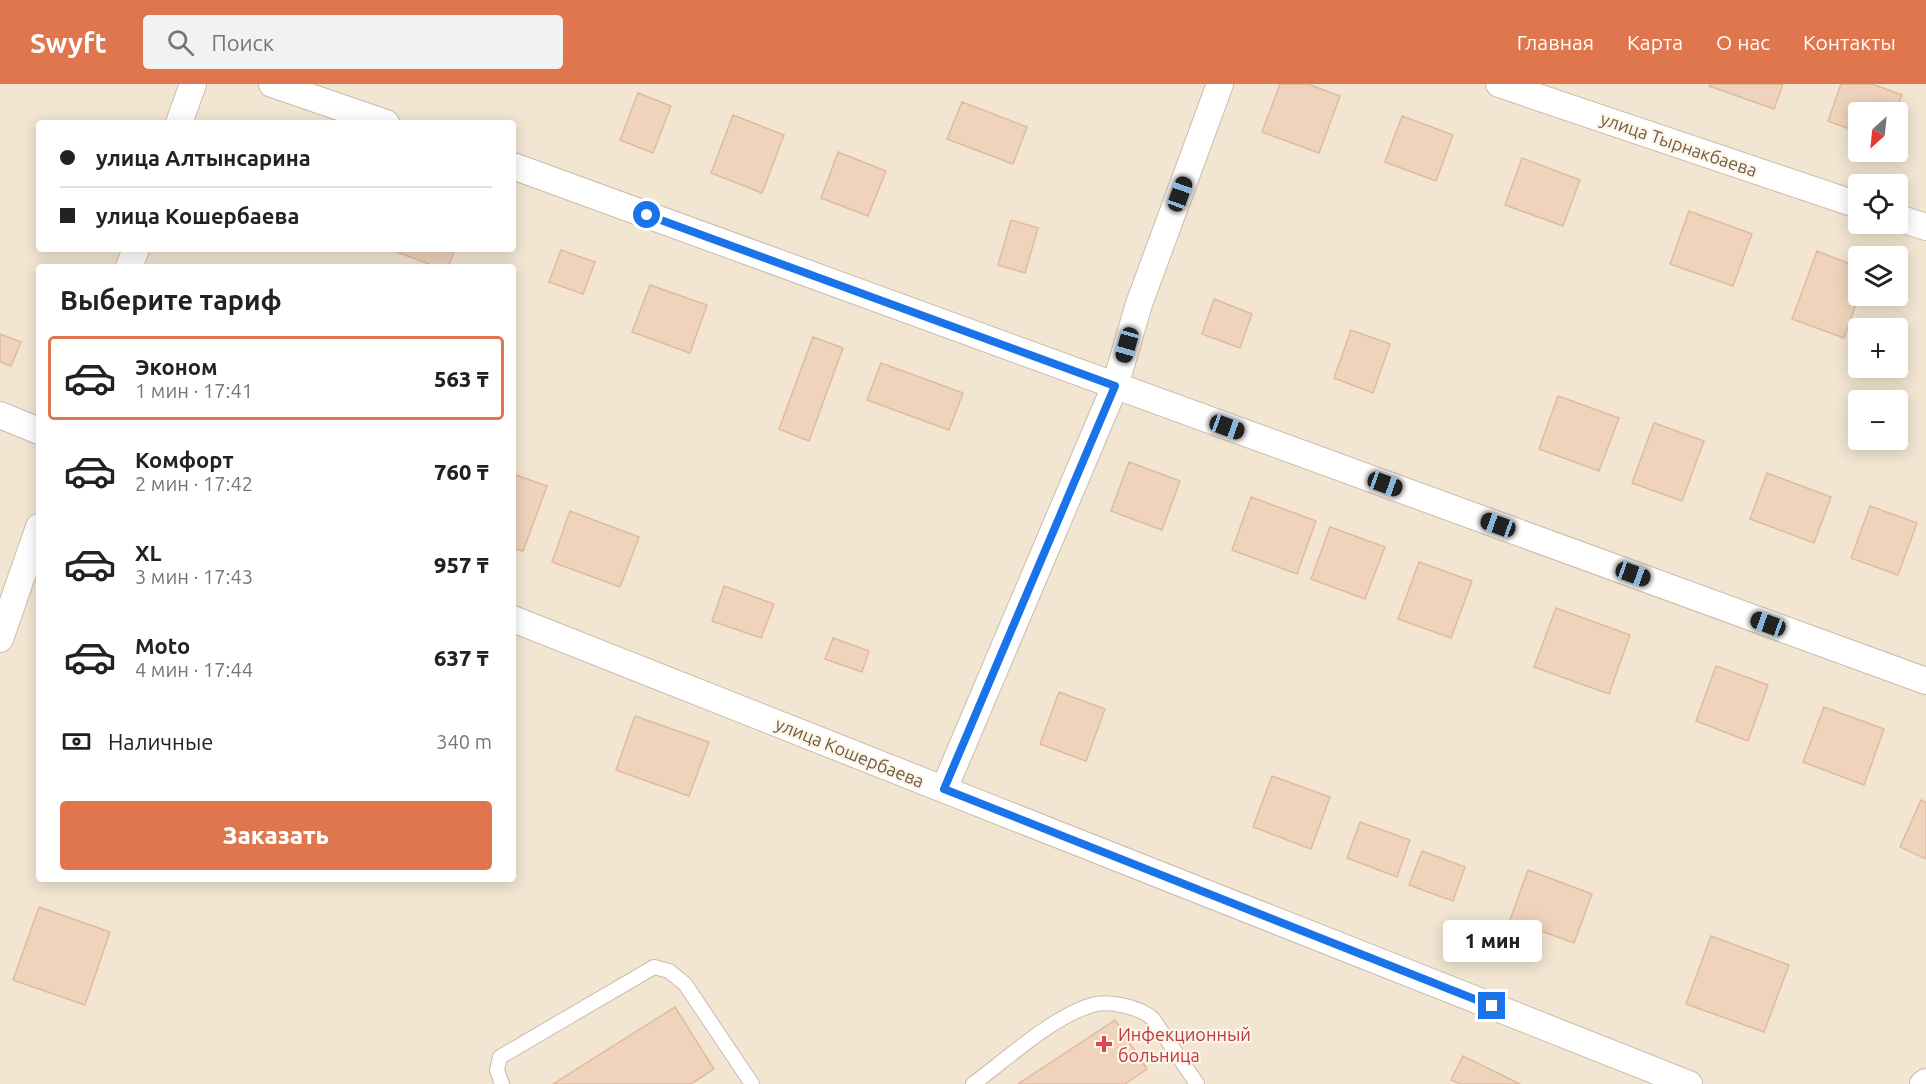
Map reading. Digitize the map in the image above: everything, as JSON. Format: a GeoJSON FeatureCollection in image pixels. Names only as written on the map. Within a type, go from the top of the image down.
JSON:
{"type":"FeatureCollection","features":[{"type":"Feature","properties":{"kind":"street"},"geometry":{"type":"LineString","coordinates":[[180,120],[193,84]]}},
{"type":"Feature","properties":{"kind":"street"},"geometry":{"type":"LineString","coordinates":[[272,84],[377,120]]}},
{"type":"Feature","properties":{"kind":"street"},"geometry":{"type":"LineString","coordinates":[[944,789],[1115,386],[1139,304],[1220,84]]}},
{"type":"Feature","properties":{"kind":"street","name":"улица Тырнакбаева"},"geometry":{"type":"LineString","coordinates":[[1499,84],[1848,201]]}},
{"type":"Feature","properties":{"kind":"street"},"geometry":{"type":"LineString","coordinates":[[516,167],[1926,681]]}},
{"type":"Feature","properties":{"kind":"street"},"geometry":{"type":"LineString","coordinates":[[1908,221],[1926,227]]}},
{"type":"Feature","properties":{"kind":"street"},"geometry":{"type":"LineString","coordinates":[[0,415],[36,430]]}},
{"type":"Feature","properties":{"kind":"street"},"geometry":{"type":"LineString","coordinates":[[0,639],[36,536]]}},
{"type":"Feature","properties":{"kind":"street","name":"улица Кошербаева"},"geometry":{"type":"LineString","coordinates":[[516,620],[1689,1084]]}},
{"type":"Feature","properties":{"kind":"lane"},"geometry":{"type":"LineString","coordinates":[[502,1084],[497,1070],[500,1057],[654,968],[669,970],[685,984],[752,1084]]}},
{"type":"Feature","properties":{"kind":"lane"},"geometry":{"type":"LineString","coordinates":[[973,1084],[1057,1022],[1094,1005],[1121,1005],[1144,1011],[1153,1019],[1197,1084]]}},
{"type":"Feature","properties":{"kind":"shaded area"},"geometry":{"type":"Polygon","coordinates":[[[0,84],[1926,84],[1926,1084],[0,1084],[0,84]]]}},
{"type":"Feature","properties":{"kind":"building"},"geometry":{"type":"Polygon","coordinates":[[[1280,84],[1308,84],[1340,96],[1319,153],[1262,132],[1280,84]]]}},
{"type":"Feature","properties":{"kind":"building"},"geometry":{"type":"Polygon","coordinates":[[[1710,84],[1783,84],[1774,109],[1709,86],[1710,84]]]}},
{"type":"Feature","properties":{"kind":"building"},"geometry":{"type":"Polygon","coordinates":[[[1841,84],[1872,84],[1902,95],[1899,102],[1848,102],[1848,128],[1828,121],[1841,84]]]}},
{"type":"Feature","properties":{"kind":"building"},"geometry":{"type":"Polygon","coordinates":[[[638,93],[671,106],[653,153],[620,140],[638,93]]]}},
{"type":"Feature","properties":{"kind":"building"},"geometry":{"type":"Polygon","coordinates":[[[962,102],[1027,127],[1013,164],[947,139],[962,102]]]}},
{"type":"Feature","properties":{"kind":"building"},"geometry":{"type":"Polygon","coordinates":[[[733,115],[784,135],[762,193],[711,173],[733,115]]]}},
{"type":"Feature","properties":{"kind":"building"},"geometry":{"type":"Polygon","coordinates":[[[1402,116],[1453,135],[1436,181],[1385,162],[1402,116]]]}},
{"type":"Feature","properties":{"kind":"building"},"geometry":{"type":"Polygon","coordinates":[[[838,152],[886,171],[868,216],[821,198],[838,152]]]}},
{"type":"Feature","properties":{"kind":"building"},"geometry":{"type":"Polygon","coordinates":[[[1522,158],[1580,180],[1563,226],[1505,205],[1522,158]]]}},
{"type":"Feature","properties":{"kind":"building"},"geometry":{"type":"Polygon","coordinates":[[[1689,211],[1752,234],[1733,286],[1670,264],[1689,211]]]}},
{"type":"Feature","properties":{"kind":"building"},"geometry":{"type":"Polygon","coordinates":[[[1011,220],[1038,228],[1025,273],[998,265],[1011,220]]]}},
{"type":"Feature","properties":{"kind":"building"},"geometry":{"type":"Polygon","coordinates":[[[561,250],[595,262],[583,294],[549,282],[561,250]]]}},
{"type":"Feature","properties":{"kind":"building"},"geometry":{"type":"Polygon","coordinates":[[[1817,251],[1848,263],[1848,306],[1855,306],[1851,318],[1848,318],[1844,338],[1792,319],[1817,251]]]}},
{"type":"Feature","properties":{"kind":"building"},"geometry":{"type":"Polygon","coordinates":[[[397,252],[454,252],[449,264],[429,264],[397,252]]]}},
{"type":"Feature","properties":{"kind":"building"},"geometry":{"type":"Polygon","coordinates":[[[650,285],[707,305],[690,353],[632,332],[650,285]]]}},
{"type":"Feature","properties":{"kind":"building"},"geometry":{"type":"Polygon","coordinates":[[[1214,299],[1252,314],[1240,348],[1202,334],[1214,299]]]}},
{"type":"Feature","properties":{"kind":"building"},"geometry":{"type":"Polygon","coordinates":[[[1351,330],[1390,344],[1373,393],[1334,378],[1351,330]]]}},
{"type":"Feature","properties":{"kind":"building"},"geometry":{"type":"Polygon","coordinates":[[[0,334],[21,342],[11,366],[0,362],[0,334]]]}},
{"type":"Feature","properties":{"kind":"building"},"geometry":{"type":"Polygon","coordinates":[[[813,337],[843,348],[809,441],[779,429],[813,337]]]}},
{"type":"Feature","properties":{"kind":"building"},"geometry":{"type":"Polygon","coordinates":[[[881,363],[963,393],[949,430],[867,400],[881,363]]]}},
{"type":"Feature","properties":{"kind":"building"},"geometry":{"type":"Polygon","coordinates":[[[1558,396],[1619,418],[1599,471],[1539,449],[1558,396]]]}},
{"type":"Feature","properties":{"kind":"building"},"geometry":{"type":"Polygon","coordinates":[[[1654,423],[1704,441],[1682,501],[1632,483],[1654,423]]]}},
{"type":"Feature","properties":{"kind":"building"},"geometry":{"type":"Polygon","coordinates":[[[1129,462],[1180,481],[1162,530],[1111,511],[1129,462]]]}},
{"type":"Feature","properties":{"kind":"building"},"geometry":{"type":"Polygon","coordinates":[[[1767,473],[1831,497],[1814,543],[1750,519],[1767,473]]]}},
{"type":"Feature","properties":{"kind":"building"},"geometry":{"type":"Polygon","coordinates":[[[516,475],[547,486],[523,551],[516,549],[516,475]]]}},
{"type":"Feature","properties":{"kind":"building"},"geometry":{"type":"Polygon","coordinates":[[[1251,497],[1316,521],[1297,574],[1232,550],[1251,497]]]}},
{"type":"Feature","properties":{"kind":"building"},"geometry":{"type":"Polygon","coordinates":[[[1870,506],[1917,523],[1898,575],[1851,558],[1870,506]]]}},
{"type":"Feature","properties":{"kind":"building"},"geometry":{"type":"Polygon","coordinates":[[[570,511],[639,537],[620,587],[552,562],[570,511]]]}},
{"type":"Feature","properties":{"kind":"building"},"geometry":{"type":"Polygon","coordinates":[[[1330,527],[1385,547],[1365,599],[1311,579],[1330,527]]]}},
{"type":"Feature","properties":{"kind":"building"},"geometry":{"type":"Polygon","coordinates":[[[1419,562],[1472,581],[1451,638],[1398,619],[1419,562]]]}},
{"type":"Feature","properties":{"kind":"building"},"geometry":{"type":"Polygon","coordinates":[[[724,586],[774,604],[761,638],[712,621],[724,586]]]}},
{"type":"Feature","properties":{"kind":"building"},"geometry":{"type":"Polygon","coordinates":[[[1556,608],[1630,635],[1609,694],[1534,667],[1556,608]]]}},
{"type":"Feature","properties":{"kind":"building"},"geometry":{"type":"Polygon","coordinates":[[[833,638],[869,651],[862,672],[825,659],[833,638]]]}},
{"type":"Feature","properties":{"kind":"building"},"geometry":{"type":"Polygon","coordinates":[[[1716,666],[1768,685],[1748,741],[1696,721],[1716,666]]]}},
{"type":"Feature","properties":{"kind":"building"},"geometry":{"type":"Polygon","coordinates":[[[1059,692],[1105,709],[1086,761],[1040,744],[1059,692]]]}},
{"type":"Feature","properties":{"kind":"building"},"geometry":{"type":"Polygon","coordinates":[[[1824,707],[1884,729],[1864,785],[1803,762],[1824,707]]]}},
{"type":"Feature","properties":{"kind":"building"},"geometry":{"type":"Polygon","coordinates":[[[635,716],[709,742],[689,796],[616,770],[635,716]]]}},
{"type":"Feature","properties":{"kind":"building"},"geometry":{"type":"Polygon","coordinates":[[[1272,776],[1330,797],[1311,849],[1253,827],[1272,776]]]}},
{"type":"Feature","properties":{"kind":"building"},"geometry":{"type":"Polygon","coordinates":[[[1921,800],[1926,802],[1926,859],[1900,847],[1921,800]]]}},
{"type":"Feature","properties":{"kind":"building"},"geometry":{"type":"Polygon","coordinates":[[[1360,822],[1410,840],[1397,877],[1347,858],[1360,822]]]}},
{"type":"Feature","properties":{"kind":"building"},"geometry":{"type":"Polygon","coordinates":[[[1422,851],[1465,867],[1453,901],[1409,885],[1422,851]]]}},
{"type":"Feature","properties":{"kind":"building"},"geometry":{"type":"Polygon","coordinates":[[[1528,870],[1592,894],[1574,943],[1510,920],[1528,870]]]}},
{"type":"Feature","properties":{"kind":"building"},"geometry":{"type":"Polygon","coordinates":[[[39,907],[110,932],[85,1005],[13,980],[39,907]]]}},
{"type":"Feature","properties":{"kind":"building"},"geometry":{"type":"Polygon","coordinates":[[[1711,936],[1789,965],[1764,1032],[1686,1004],[1711,936]]]}},
{"type":"Feature","properties":{"kind":"building"},"geometry":{"type":"Polygon","coordinates":[[[675,1007],[714,1069],[691,1084],[553,1084],[675,1007]]]}},
{"type":"Feature","properties":{"kind":"building","name":"Инфекционный больница"},"geometry":{"type":"Polygon","coordinates":[[[1115,1020],[1147,1069],[1125,1084],[1018,1084],[1115,1020]]]}},
{"type":"Feature","properties":{"kind":"building"},"geometry":{"type":"Polygon","coordinates":[[[1463,1056],[1520,1084],[1460,1084],[1451,1080],[1463,1056]]]}},
{"type":"Feature","properties":{"kind":"place","name":"Инфекционный больница"},"geometry":{"type":"Point","coordinates":[1104,1044]}},
{"type":"Feature","properties":{"kind":"route"},"geometry":{"type":"LineString","coordinates":[[647,215],[1115,386],[944,789],[1492,1006]]}}]}
